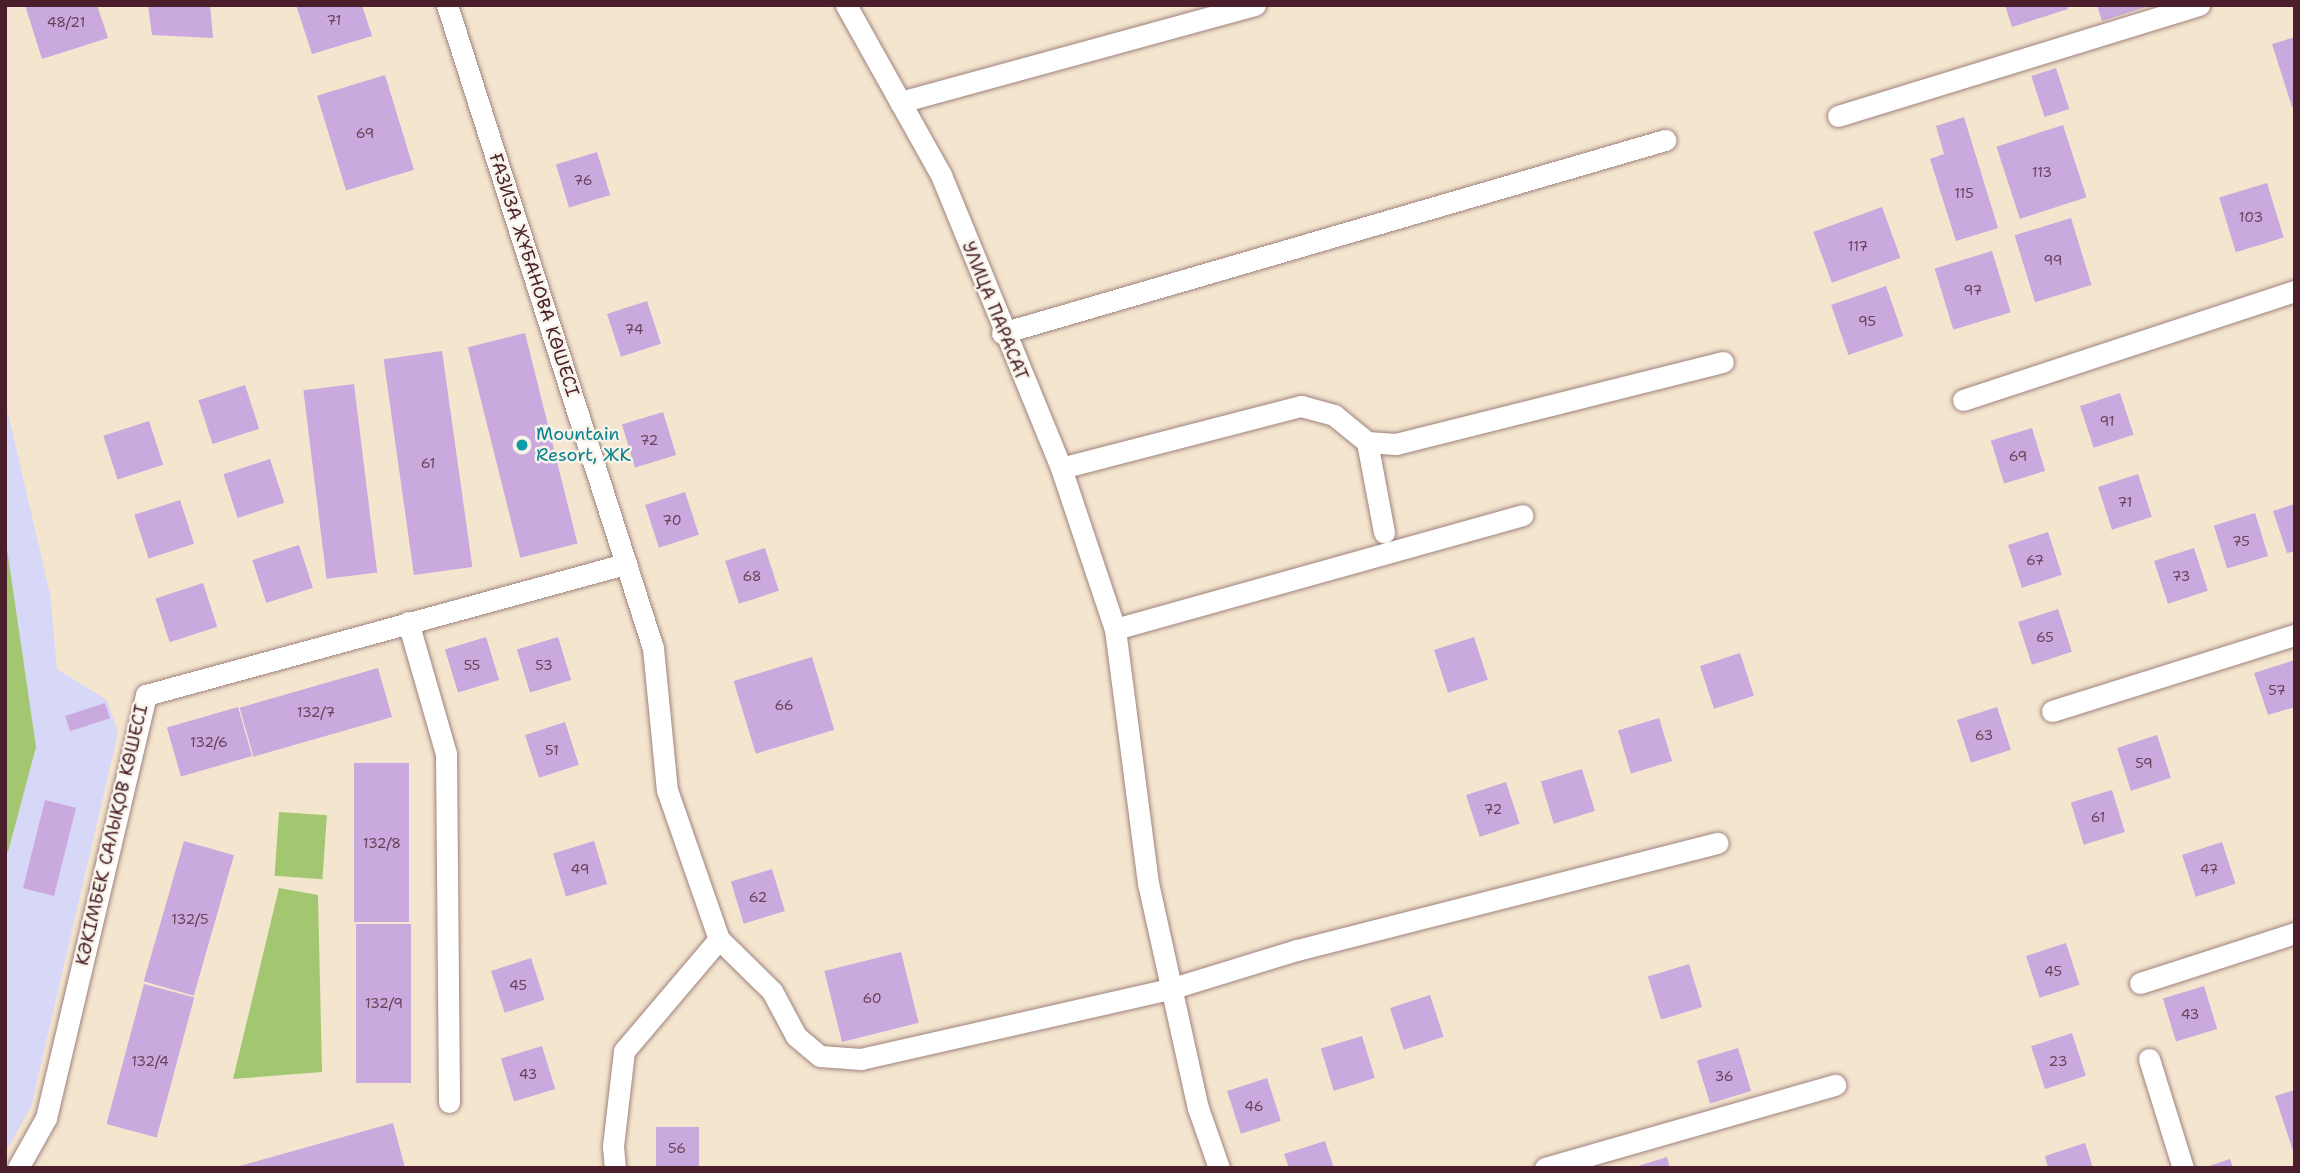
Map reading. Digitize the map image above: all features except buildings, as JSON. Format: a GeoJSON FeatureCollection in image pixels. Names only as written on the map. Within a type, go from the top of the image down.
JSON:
{"type":"FeatureCollection","features":[{"type":"Feature","properties":{"kind":"street","name":"ҒАЗИЗА ЖҰБАНОВА КӨШЕСІ"},"geometry":{"type":"LineString","coordinates":[[447,5],[653,648],[667,790],[719,939]]}},
{"type":"Feature","properties":{"kind":"street","name":"УЛИЦА ПАРАСАТ"},"geometry":{"type":"LineString","coordinates":[[846,5],[941,175],[1003,333],[1061,468],[1115,629],[1148,883],[1198,1108],[1219,1168]]}},
{"type":"Feature","properties":{"kind":"street"},"geometry":{"type":"LineString","coordinates":[[900,102],[1255,5]]}},
{"type":"Feature","properties":{"kind":"street"},"geometry":{"type":"LineString","coordinates":[[1838,116],[2199,5]]}},
{"type":"Feature","properties":{"kind":"street"},"geometry":{"type":"LineString","coordinates":[[1003,333],[1665,139]]}},
{"type":"Feature","properties":{"kind":"street"},"geometry":{"type":"LineString","coordinates":[[1963,400],[2295,291]]}},
{"type":"Feature","properties":{"kind":"street"},"geometry":{"type":"LineString","coordinates":[[1061,468],[1301,406],[1334,415],[1367,442],[1396,444],[1723,362]]}},
{"type":"Feature","properties":{"kind":"street"},"geometry":{"type":"LineString","coordinates":[[1367,442],[1384,532]]}},
{"type":"Feature","properties":{"kind":"street"},"geometry":{"type":"LineString","coordinates":[[1115,629],[1522,515]]}},
{"type":"Feature","properties":{"kind":"street","name":"КӘКІМБЕК САЛЫҚОВ КӨШЕСІ"},"geometry":{"type":"LineString","coordinates":[[18,1168],[46,1118],[146,695],[626,564]]}},
{"type":"Feature","properties":{"kind":"street"},"geometry":{"type":"LineString","coordinates":[[408,622],[446,754],[449,1102]]}},
{"type":"Feature","properties":{"kind":"street"},"geometry":{"type":"LineString","coordinates":[[2052,710],[2295,635]]}},
{"type":"Feature","properties":{"kind":"street"},"geometry":{"type":"LineString","coordinates":[[615,1168],[613,1146],[624,1051],[719,939],[772,990],[796,1036],[820,1056],[861,1059],[1170,989],[1297,950],[1718,844]]}},
{"type":"Feature","properties":{"kind":"street"},"geometry":{"type":"LineString","coordinates":[[2140,983],[2295,933]]}},
{"type":"Feature","properties":{"kind":"street"},"geometry":{"type":"LineString","coordinates":[[2149,1059],[2183,1168]]}},
{"type":"Feature","properties":{"kind":"street"},"geometry":{"type":"LineString","coordinates":[[1545,1168],[1835,1085]]}},
{"type":"Feature","properties":{"kind":"shaded area"},"geometry":{"type":"Polygon","coordinates":[[[5,400],[50,594],[57,669],[107,700],[118,733],[31,1107],[5,1153],[5,400]]]}},
{"type":"Feature","properties":{"kind":"green space"},"geometry":{"type":"Polygon","coordinates":[[[7,549],[36,747],[8,852],[5,851],[7,549]]]}},
{"type":"Feature","properties":{"kind":"green space"},"geometry":{"type":"Polygon","coordinates":[[[279,812],[327,815],[322,879],[275,876],[279,812]]]}},
{"type":"Feature","properties":{"kind":"green space"},"geometry":{"type":"Polygon","coordinates":[[[279,888],[318,895],[322,1072],[233,1079],[279,888]]]}},
{"type":"Feature","properties":{"kind":"place","name":"Mountain Resort, ЖК"},"geometry":{"type":"Point","coordinates":[522,445]}}]}
